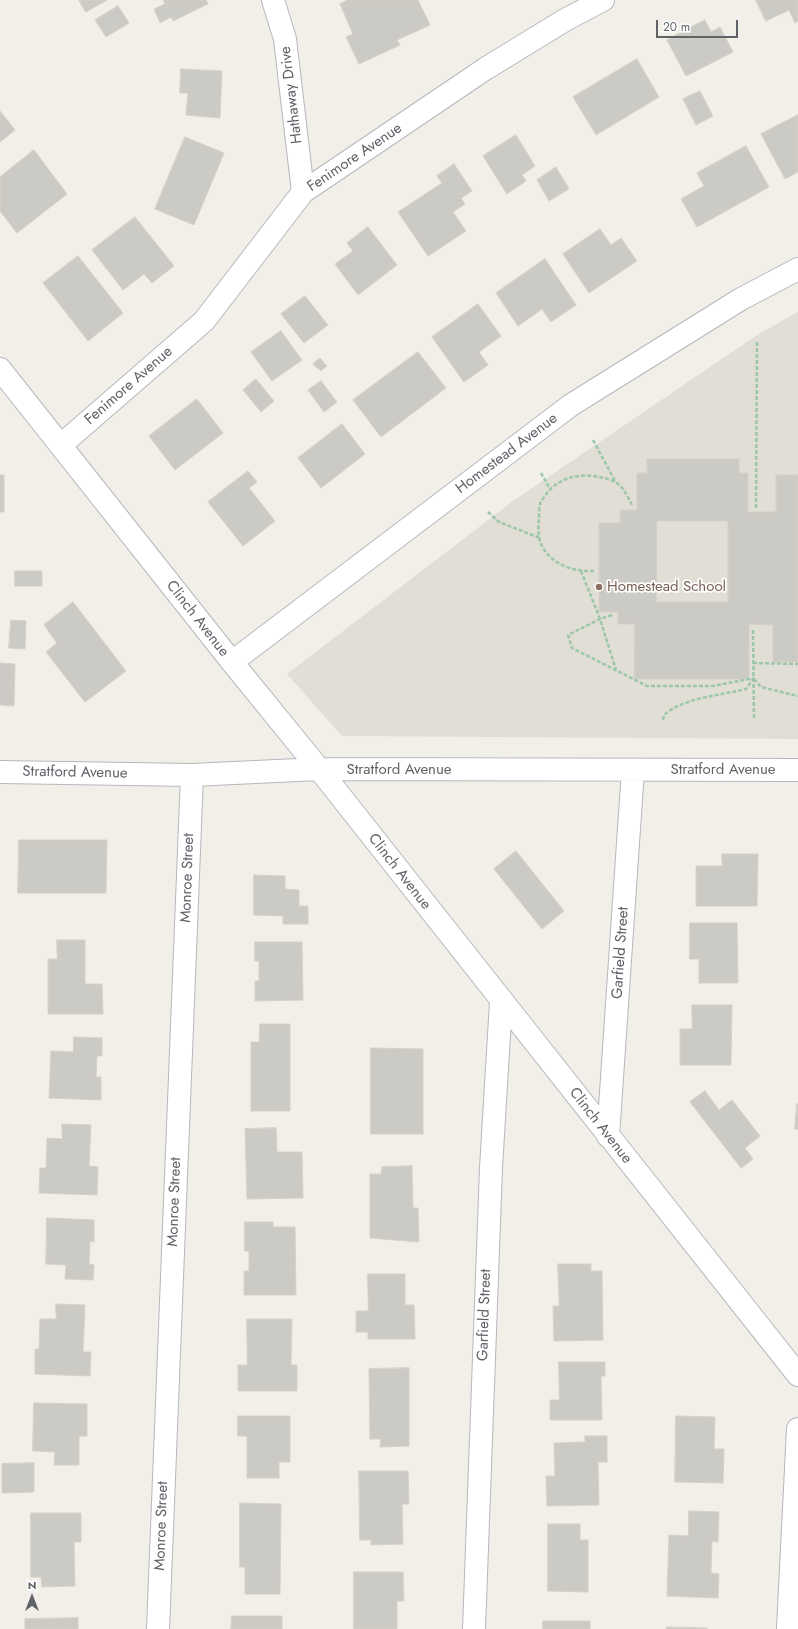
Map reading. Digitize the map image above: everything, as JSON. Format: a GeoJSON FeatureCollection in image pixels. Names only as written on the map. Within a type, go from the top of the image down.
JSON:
{"type":"FeatureCollection","features":[{"type":"Feature","properties":{"kind":"street","name":"Hathaway Drive"},"geometry":{"type":"LineString","coordinates":[[273,0],[285,39],[303,192]]}},
{"type":"Feature","properties":{"kind":"street","name":"Fenimore Avenue"},"geometry":{"type":"LineString","coordinates":[[61,445],[204,321],[303,192],[485,70],[565,20],[603,0]]}},
{"type":"Feature","properties":{"kind":"street","name":"Homestead Avenue"},"geometry":{"type":"LineString","coordinates":[[232,662],[571,405],[742,299],[798,269]]}},
{"type":"Feature","properties":{"kind":"street","name":"Clinch Avenue"},"geometry":{"type":"LineString","coordinates":[[0,369],[798,1375]]}},
{"type":"Feature","properties":{"kind":"street","name":"Stratford Avenue"},"geometry":{"type":"LineString","coordinates":[[0,772],[192,775],[319,770],[798,770]]}},
{"type":"Feature","properties":{"kind":"street","name":"Garfield Street"},"geometry":{"type":"LineString","coordinates":[[608,1136],[633,770]]}},
{"type":"Feature","properties":{"kind":"street","name":"Monroe Street"},"geometry":{"type":"LineString","coordinates":[[158,1629],[192,775]]}},
{"type":"Feature","properties":{"kind":"street","name":"Garfield Street"},"geometry":{"type":"LineString","coordinates":[[474,1629],[491,1168],[501,1002]]}},
{"type":"Feature","properties":{"kind":"street"},"geometry":{"type":"LineString","coordinates":[[788,1629],[798,1429]]}},
{"type":"Feature","properties":{"kind":"path"},"geometry":{"type":"LineString","coordinates":[[756,508],[757,340]]}},
{"type":"Feature","properties":{"kind":"path"},"geometry":{"type":"LineString","coordinates":[[593,440],[615,481],[624,488],[632,505]]}},
{"type":"Feature","properties":{"kind":"path"},"geometry":{"type":"LineString","coordinates":[[541,473],[550,489]]}},
{"type":"Feature","properties":{"kind":"path"},"geometry":{"type":"LineString","coordinates":[[594,571],[581,571],[568,568],[554,560],[541,546],[538,526],[540,502],[550,489],[562,480],[575,476],[588,476],[615,481]]}},
{"type":"Feature","properties":{"kind":"path"},"geometry":{"type":"LineString","coordinates":[[488,512],[499,522],[540,538]]}},
{"type":"Feature","properties":{"kind":"path"},"geometry":{"type":"LineString","coordinates":[[581,571],[600,619],[616,670]]}},
{"type":"Feature","properties":{"kind":"path"},"geometry":{"type":"LineString","coordinates":[[612,615],[600,619],[568,635],[572,648],[647,686],[713,686],[754,678]]}},
{"type":"Feature","properties":{"kind":"path"},"geometry":{"type":"LineString","coordinates":[[753,630],[754,720]]}},
{"type":"Feature","properties":{"kind":"path"},"geometry":{"type":"LineString","coordinates":[[753,663],[798,664]]}},
{"type":"Feature","properties":{"kind":"path"},"geometry":{"type":"LineString","coordinates":[[754,678],[761,687],[798,696]]}},
{"type":"Feature","properties":{"kind":"path"},"geometry":{"type":"LineString","coordinates":[[663,720],[664,715],[670,709],[687,702],[746,689],[754,678]]}},
{"type":"Feature","properties":{"kind":"shaded area","name":"Homestead School"},"geometry":{"type":"Polygon","coordinates":[[[798,312],[798,739],[342,736],[287,674],[513,501],[757,335],[798,312]]]}},
{"type":"Feature","properties":{"kind":"building"},"geometry":{"type":"Polygon","coordinates":[[[79,0],[107,0],[86,12],[79,0]]]}},
{"type":"Feature","properties":{"kind":"building"},"geometry":{"type":"Polygon","coordinates":[[[163,0],[206,0],[208,4],[173,21],[171,17],[160,23],[154,9],[165,4],[163,0]]]}},
{"type":"Feature","properties":{"kind":"building"},"geometry":{"type":"Polygon","coordinates":[[[348,0],[418,0],[430,25],[397,40],[400,45],[359,64],[346,37],[353,34],[340,4],[348,0]]]}},
{"type":"Feature","properties":{"kind":"building"},"geometry":{"type":"Polygon","coordinates":[[[756,0],[798,0],[798,21],[795,23],[789,10],[766,21],[756,0]]]}},
{"type":"Feature","properties":{"kind":"building"},"geometry":{"type":"Polygon","coordinates":[[[118,6],[129,23],[106,37],[95,20],[118,6]]]}},
{"type":"Feature","properties":{"kind":"building"},"geometry":{"type":"Polygon","coordinates":[[[705,20],[711,32],[720,27],[733,52],[686,76],[667,40],[705,20]]]}},
{"type":"Feature","properties":{"kind":"building"},"geometry":{"type":"Polygon","coordinates":[[[637,59],[659,97],[596,135],[573,97],[637,59]]]}},
{"type":"Feature","properties":{"kind":"building"},"geometry":{"type":"Polygon","coordinates":[[[181,69],[222,71],[220,118],[186,115],[188,93],[180,93],[181,69]]]}},
{"type":"Feature","properties":{"kind":"building"},"geometry":{"type":"Polygon","coordinates":[[[700,91],[713,116],[696,125],[683,99],[700,91]]]}},
{"type":"Feature","properties":{"kind":"building"},"geometry":{"type":"Polygon","coordinates":[[[0,111],[15,130],[0,142],[0,111]]]}},
{"type":"Feature","properties":{"kind":"building"},"geometry":{"type":"Polygon","coordinates":[[[798,115],[798,172],[785,179],[761,134],[798,115]]]}},
{"type":"Feature","properties":{"kind":"building"},"geometry":{"type":"Polygon","coordinates":[[[516,135],[535,166],[522,175],[526,181],[507,194],[483,156],[516,135]]]}},
{"type":"Feature","properties":{"kind":"building"},"geometry":{"type":"Polygon","coordinates":[[[185,137],[224,153],[194,225],[155,209],[185,137]]]}},
{"type":"Feature","properties":{"kind":"building"},"geometry":{"type":"Polygon","coordinates":[[[746,146],[769,187],[697,227],[681,199],[704,186],[697,173],[746,146]]]}},
{"type":"Feature","properties":{"kind":"building"},"geometry":{"type":"Polygon","coordinates":[[[34,150],[67,194],[17,233],[0,211],[0,177],[34,150]]]}},
{"type":"Feature","properties":{"kind":"building"},"geometry":{"type":"Polygon","coordinates":[[[454,164],[472,191],[461,198],[465,204],[453,212],[466,231],[428,256],[398,212],[442,183],[437,176],[454,164]]]}},
{"type":"Feature","properties":{"kind":"building"},"geometry":{"type":"Polygon","coordinates":[[[556,167],[569,189],[549,201],[537,180],[556,167]]]}},
{"type":"Feature","properties":{"kind":"building"},"geometry":{"type":"Polygon","coordinates":[[[135,217],[174,266],[152,283],[144,274],[123,290],[92,250],[135,217]]]}},
{"type":"Feature","properties":{"kind":"building"},"geometry":{"type":"Polygon","coordinates":[[[368,227],[397,265],[358,295],[335,264],[353,251],[347,243],[368,227]]]}},
{"type":"Feature","properties":{"kind":"building"},"geometry":{"type":"Polygon","coordinates":[[[600,229],[611,245],[621,238],[637,261],[589,293],[563,254],[600,229]]]}},
{"type":"Feature","properties":{"kind":"building"},"geometry":{"type":"Polygon","coordinates":[[[78,256],[123,313],[88,341],[43,283],[78,256]]]}},
{"type":"Feature","properties":{"kind":"building"},"geometry":{"type":"Polygon","coordinates":[[[545,259],[576,305],[551,322],[542,309],[518,326],[496,293],[545,259]]]}},
{"type":"Feature","properties":{"kind":"building"},"geometry":{"type":"Polygon","coordinates":[[[305,296],[328,325],[304,343],[281,314],[305,296]]]}},
{"type":"Feature","properties":{"kind":"building"},"geometry":{"type":"Polygon","coordinates":[[[478,304],[501,336],[479,352],[488,365],[464,382],[432,337],[478,304]]]}},
{"type":"Feature","properties":{"kind":"building"},"geometry":{"type":"Polygon","coordinates":[[[281,331],[302,360],[272,381],[251,352],[281,331]]]}},
{"type":"Feature","properties":{"kind":"building"},"geometry":{"type":"Polygon","coordinates":[[[418,352],[446,388],[381,437],[353,400],[418,352]]]}},
{"type":"Feature","properties":{"kind":"building"},"geometry":{"type":"Polygon","coordinates":[[[320,358],[327,366],[321,371],[313,364],[320,358]]]}},
{"type":"Feature","properties":{"kind":"building"},"geometry":{"type":"Polygon","coordinates":[[[256,379],[274,401],[261,412],[243,390],[256,379]]]}},
{"type":"Feature","properties":{"kind":"building"},"geometry":{"type":"Polygon","coordinates":[[[321,381],[337,402],[324,412],[308,390],[321,381]]]}},
{"type":"Feature","properties":{"kind":"building"},"geometry":{"type":"Polygon","coordinates":[[[197,399],[223,433],[175,470],[149,436],[197,399]]]}},
{"type":"Feature","properties":{"kind":"building"},"geometry":{"type":"Polygon","coordinates":[[[342,424],[365,454],[321,488],[298,458],[342,424]]]}},
{"type":"Feature","properties":{"kind":"building"},"geometry":{"type":"Polygon","coordinates":[[[647,459],[739,459],[739,473],[748,473],[748,512],[776,512],[776,475],[798,475],[798,662],[773,662],[773,625],[749,624],[749,679],[634,679],[635,624],[618,624],[618,612],[599,612],[599,523],[620,523],[620,510],[637,510],[637,473],[647,473],[647,459]],[[657,521],[657,602],[728,602],[728,521],[657,521]]]}},
{"type":"Feature","properties":{"kind":"building"},"geometry":{"type":"Polygon","coordinates":[[[248,471],[257,482],[249,488],[275,521],[243,546],[208,502],[248,471]]]}},
{"type":"Feature","properties":{"kind":"building"},"geometry":{"type":"Polygon","coordinates":[[[0,475],[4,475],[4,512],[0,512],[0,475]]]}},
{"type":"Feature","properties":{"kind":"building"},"geometry":{"type":"Polygon","coordinates":[[[15,571],[42,571],[42,586],[15,586],[15,571]]]}},
{"type":"Feature","properties":{"kind":"building"},"geometry":{"type":"Polygon","coordinates":[[[73,602],[126,671],[85,702],[46,652],[57,643],[44,625],[73,602]]]}},
{"type":"Feature","properties":{"kind":"building"},"geometry":{"type":"Polygon","coordinates":[[[11,620],[26,621],[25,649],[9,648],[11,620]]]}},
{"type":"Feature","properties":{"kind":"building"},"geometry":{"type":"Polygon","coordinates":[[[0,663],[15,664],[14,706],[0,705],[0,663]]]}},
{"type":"Feature","properties":{"kind":"building"},"geometry":{"type":"Polygon","coordinates":[[[19,840],[107,840],[106,893],[18,893],[19,840]]]}},
{"type":"Feature","properties":{"kind":"building"},"geometry":{"type":"Polygon","coordinates":[[[516,851],[564,911],[542,929],[494,869],[516,851]]]}},
{"type":"Feature","properties":{"kind":"building"},"geometry":{"type":"Polygon","coordinates":[[[722,854],[758,854],[757,906],[696,906],[696,866],[722,866],[722,854]]]}},
{"type":"Feature","properties":{"kind":"building"},"geometry":{"type":"Polygon","coordinates":[[[254,875],[285,876],[285,889],[299,890],[299,906],[308,906],[308,924],[283,924],[283,916],[254,915],[254,875]]]}},
{"type":"Feature","properties":{"kind":"building"},"geometry":{"type":"Polygon","coordinates":[[[690,923],[737,923],[738,983],[699,983],[699,959],[690,959],[690,923]]]}},
{"type":"Feature","properties":{"kind":"building"},"geometry":{"type":"Polygon","coordinates":[[[57,940],[85,940],[85,984],[102,984],[103,1014],[48,1014],[48,959],[57,959],[57,940]]]}},
{"type":"Feature","properties":{"kind":"building"},"geometry":{"type":"Polygon","coordinates":[[[255,942],[302,942],[303,1000],[255,1001],[255,981],[259,981],[259,961],[255,961],[255,942]]]}},
{"type":"Feature","properties":{"kind":"building"},"geometry":{"type":"Polygon","coordinates":[[[692,1005],[732,1005],[731,1065],[680,1065],[680,1029],[692,1029],[692,1005]]]}},
{"type":"Feature","properties":{"kind":"building"},"geometry":{"type":"Polygon","coordinates":[[[260,1024],[290,1024],[290,1111],[251,1111],[251,1042],[259,1042],[260,1024]]]}},
{"type":"Feature","properties":{"kind":"building"},"geometry":{"type":"Polygon","coordinates":[[[74,1037],[102,1038],[102,1056],[97,1056],[96,1077],[101,1077],[101,1100],[49,1098],[51,1051],[73,1052],[74,1037]]]}},
{"type":"Feature","properties":{"kind":"building"},"geometry":{"type":"Polygon","coordinates":[[[371,1048],[423,1049],[423,1134],[371,1134],[371,1048]]]}},
{"type":"Feature","properties":{"kind":"building"},"geometry":{"type":"Polygon","coordinates":[[[705,1091],[719,1110],[732,1100],[760,1136],[745,1148],[753,1159],[741,1168],[690,1102],[705,1091]]]}},
{"type":"Feature","properties":{"kind":"building"},"geometry":{"type":"Polygon","coordinates":[[[797,1104],[798,1129],[795,1129],[797,1104]]]}},
{"type":"Feature","properties":{"kind":"building"},"geometry":{"type":"Polygon","coordinates":[[[62,1124],[91,1125],[89,1166],[98,1167],[97,1195],[39,1193],[40,1168],[46,1168],[47,1138],[62,1139],[62,1124]]]}},
{"type":"Feature","properties":{"kind":"building"},"geometry":{"type":"Polygon","coordinates":[[[276,1128],[277,1152],[302,1152],[303,1198],[247,1199],[245,1129],[276,1128]]]}},
{"type":"Feature","properties":{"kind":"building"},"geometry":{"type":"Polygon","coordinates":[[[412,1166],[413,1208],[418,1208],[419,1242],[370,1238],[370,1174],[381,1174],[382,1167],[412,1166]]]}},
{"type":"Feature","properties":{"kind":"building"},"geometry":{"type":"Polygon","coordinates":[[[47,1218],[94,1220],[94,1242],[90,1241],[89,1264],[94,1265],[93,1280],[65,1279],[66,1265],[46,1264],[47,1218]]]}},
{"type":"Feature","properties":{"kind":"building"},"geometry":{"type":"Polygon","coordinates":[[[245,1222],[273,1222],[273,1227],[295,1227],[296,1295],[244,1295],[244,1271],[249,1271],[249,1251],[245,1251],[245,1222]]]}},
{"type":"Feature","properties":{"kind":"building"},"geometry":{"type":"Polygon","coordinates":[[[558,1264],[591,1264],[591,1271],[602,1271],[603,1340],[554,1341],[553,1306],[559,1306],[558,1264]]]}},
{"type":"Feature","properties":{"kind":"building"},"geometry":{"type":"Polygon","coordinates":[[[368,1274],[405,1274],[405,1305],[414,1305],[415,1339],[368,1339],[368,1332],[356,1332],[356,1311],[368,1311],[368,1274]]]}},
{"type":"Feature","properties":{"kind":"building"},"geometry":{"type":"Polygon","coordinates":[[[56,1304],[85,1305],[83,1352],[91,1352],[90,1376],[35,1374],[35,1349],[39,1349],[40,1319],[56,1319],[56,1304]]]}},
{"type":"Feature","properties":{"kind":"building"},"geometry":{"type":"Polygon","coordinates":[[[247,1319],[292,1319],[291,1365],[297,1365],[297,1391],[238,1391],[238,1365],[247,1365],[247,1319]]]}},
{"type":"Feature","properties":{"kind":"building"},"geometry":{"type":"Polygon","coordinates":[[[559,1362],[605,1362],[605,1376],[601,1376],[602,1420],[550,1420],[550,1400],[559,1400],[559,1362]]]}},
{"type":"Feature","properties":{"kind":"building"},"geometry":{"type":"Polygon","coordinates":[[[409,1368],[409,1446],[380,1447],[381,1439],[370,1439],[369,1369],[409,1368]]]}},
{"type":"Feature","properties":{"kind":"building"},"geometry":{"type":"Polygon","coordinates":[[[34,1403],[87,1404],[87,1436],[79,1436],[79,1465],[54,1465],[55,1452],[33,1451],[34,1403]]]}},
{"type":"Feature","properties":{"kind":"building"},"geometry":{"type":"Polygon","coordinates":[[[238,1416],[290,1416],[290,1462],[279,1462],[279,1478],[247,1478],[247,1436],[238,1436],[238,1416]]]}},
{"type":"Feature","properties":{"kind":"building"},"geometry":{"type":"Polygon","coordinates":[[[676,1416],[715,1417],[714,1449],[724,1449],[723,1483],[675,1482],[676,1416]]]}},
{"type":"Feature","properties":{"kind":"building"},"geometry":{"type":"Polygon","coordinates":[[[585,1436],[607,1436],[607,1462],[598,1462],[599,1505],[547,1506],[546,1476],[555,1476],[554,1443],[585,1442],[585,1436]]]}},
{"type":"Feature","properties":{"kind":"building"},"geometry":{"type":"Polygon","coordinates":[[[34,1463],[34,1492],[2,1493],[2,1464],[34,1463]]]}},
{"type":"Feature","properties":{"kind":"building"},"geometry":{"type":"Polygon","coordinates":[[[359,1471],[408,1471],[409,1504],[402,1504],[403,1544],[371,1545],[371,1540],[360,1540],[359,1471]]]}},
{"type":"Feature","properties":{"kind":"building"},"geometry":{"type":"Polygon","coordinates":[[[240,1503],[281,1504],[280,1594],[245,1594],[245,1567],[240,1567],[240,1503]]]}},
{"type":"Feature","properties":{"kind":"building"},"geometry":{"type":"Polygon","coordinates":[[[689,1511],[719,1512],[718,1542],[712,1541],[711,1573],[719,1574],[718,1598],[667,1596],[669,1535],[688,1536],[689,1511]]]}},
{"type":"Feature","properties":{"kind":"building"},"geometry":{"type":"Polygon","coordinates":[[[31,1513],[81,1513],[81,1542],[74,1542],[75,1586],[42,1587],[41,1577],[31,1577],[31,1513]]]}},
{"type":"Feature","properties":{"kind":"building"},"geometry":{"type":"Polygon","coordinates":[[[548,1524],[580,1524],[580,1540],[588,1540],[588,1592],[548,1591],[548,1524]]]}},
{"type":"Feature","properties":{"kind":"building"},"geometry":{"type":"Polygon","coordinates":[[[354,1572],[403,1572],[404,1601],[397,1601],[397,1629],[354,1629],[354,1572]]]}},
{"type":"Feature","properties":{"kind":"building"},"geometry":{"type":"Polygon","coordinates":[[[232,1616],[282,1616],[282,1629],[231,1629],[232,1616]]]}},
{"type":"Feature","properties":{"kind":"building"},"geometry":{"type":"Polygon","coordinates":[[[78,1618],[78,1629],[25,1629],[25,1619],[78,1618]]]}},
{"type":"Feature","properties":{"kind":"building"},"geometry":{"type":"Polygon","coordinates":[[[543,1621],[590,1621],[590,1629],[543,1629],[543,1621]]]}},
{"type":"Feature","properties":{"kind":"building"},"geometry":{"type":"Polygon","coordinates":[[[667,1627],[707,1628],[707,1629],[667,1629],[667,1627]]]}},
{"type":"Feature","properties":{"kind":"place","name":"Homestead School"},"geometry":{"type":"Point","coordinates":[599,587]}}]}
